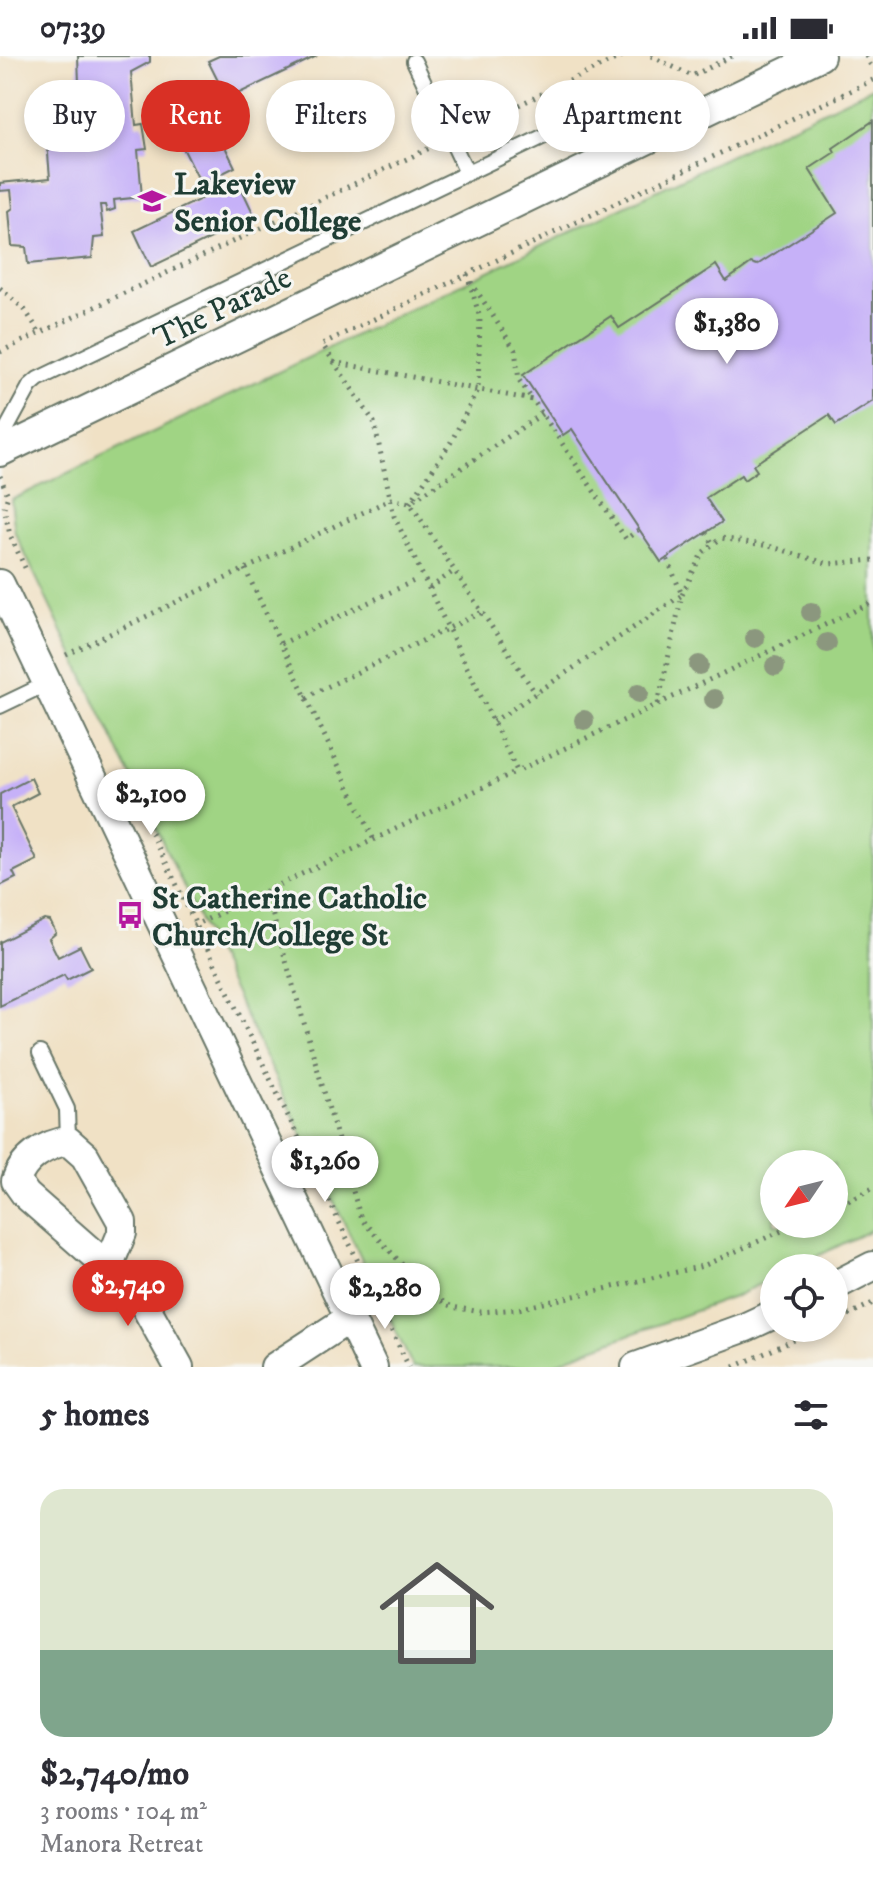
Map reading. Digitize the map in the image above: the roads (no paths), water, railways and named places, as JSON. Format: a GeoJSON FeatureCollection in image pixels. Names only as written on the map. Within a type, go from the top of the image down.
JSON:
{"type":"FeatureCollection","features":[{"type":"Feature","properties":{"kind":"street","name":"The Parade"},"geometry":{"type":"LineString","coordinates":[[710,109],[820,56]]}},
{"type":"Feature","properties":{"kind":"street","name":"The Parade"},"geometry":{"type":"LineString","coordinates":[[0,452],[620,152]]}},
{"type":"Feature","properties":{"kind":"street"},"geometry":{"type":"LineString","coordinates":[[0,584],[373,1367]]}},
{"type":"Feature","properties":{"kind":"street"},"geometry":{"type":"LineString","coordinates":[[108,1267],[122,1233],[122,1222],[85,1156],[68,1141],[42,1150],[20,1166],[8,1185],[26,1195],[143,1302],[179,1367]]}},
{"type":"Feature","properties":{"kind":"street"},"geometry":{"type":"LineString","coordinates":[[848,1279],[873,1266]]}},
{"type":"Feature","properties":{"kind":"street"},"geometry":{"type":"LineString","coordinates":[[275,1367],[350,1318]]}},
{"type":"Feature","properties":{"kind":"street"},"geometry":{"type":"LineString","coordinates":[[636,1367],[693,1357],[760,1320]]}},
{"type":"Feature","properties":{"kind":"lane"},"geometry":{"type":"LineString","coordinates":[[414,61],[467,173]]}},
{"type":"Feature","properties":{"kind":"lane"},"geometry":{"type":"LineString","coordinates":[[0,441],[30,386],[38,379],[535,140]]}},
{"type":"Feature","properties":{"kind":"lane"},"geometry":{"type":"LineString","coordinates":[[0,706],[48,683]]}},
{"type":"Feature","properties":{"kind":"lane"},"geometry":{"type":"LineString","coordinates":[[40,1053],[67,1109],[68,1141]]}},
{"type":"Feature","properties":{"kind":"place","name":"Lakeview Senior College"},"geometry":{"type":"Point","coordinates":[152,201]}},
{"type":"Feature","properties":{"kind":"place","name":"St Catherine Catholic Church/College St"},"geometry":{"type":"Point","coordinates":[130,915]}}]}
